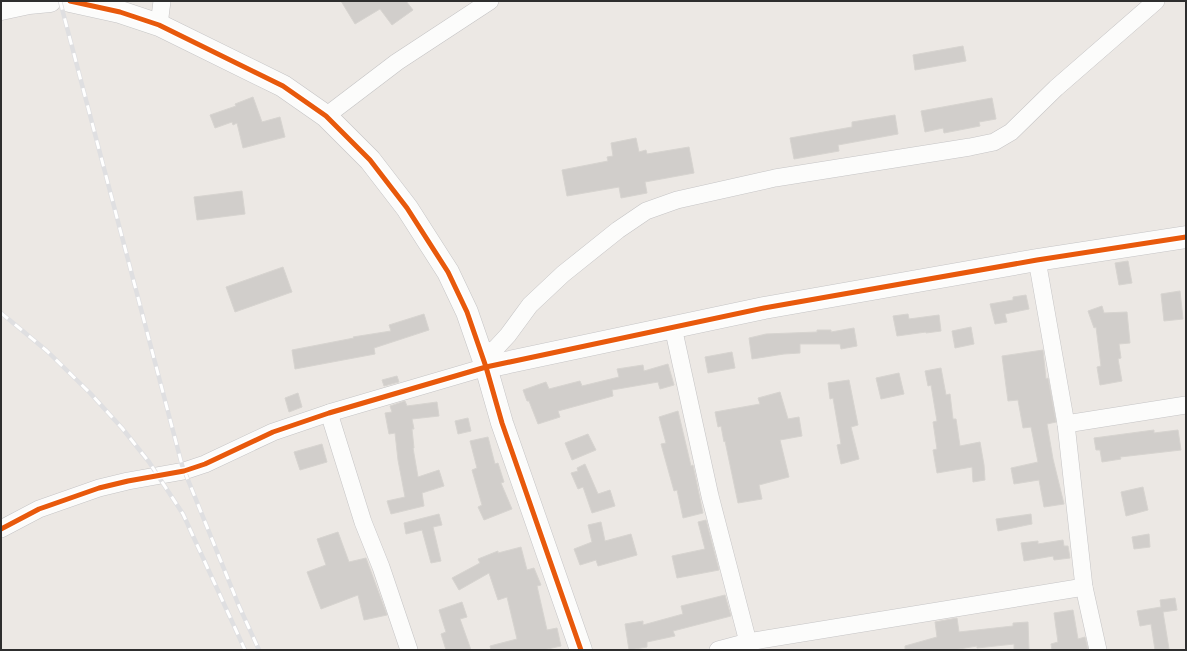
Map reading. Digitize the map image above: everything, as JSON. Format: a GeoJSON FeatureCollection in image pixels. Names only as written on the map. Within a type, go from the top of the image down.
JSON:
{"type":"FeatureCollection","features":[{"type":"Feature","properties":{"kind":"street"},"geometry":{"type":"LineString","coordinates":[[1,9],[29,3],[50,1]]}},
{"type":"Feature","properties":{"kind":"street"},"geometry":{"type":"LineString","coordinates":[[70,1],[120,12],[159,25],[283,86],[326,116],[370,160],[407,208],[448,272],[467,312],[502,423],[581,650]]}},
{"type":"Feature","properties":{"kind":"street"},"geometry":{"type":"LineString","coordinates":[[159,25],[162,1]]}},
{"type":"Feature","properties":{"kind":"street"},"geometry":{"type":"LineString","coordinates":[[326,116],[397,62],[490,1]]}},
{"type":"Feature","properties":{"kind":"street"},"geometry":{"type":"LineString","coordinates":[[484,362],[508,335],[530,306],[563,274],[618,230],[646,211],[677,200],[775,178],[994,142],[1011,132],[1056,88],[1156,1]]}},
{"type":"Feature","properties":{"kind":"street"},"geometry":{"type":"LineString","coordinates":[[1,529],[39,509],[100,488],[128,481],[184,471],[205,464],[273,432],[484,362],[673,327],[764,308],[1037,260],[1186,237]]}},
{"type":"Feature","properties":{"kind":"street"},"geometry":{"type":"LineString","coordinates":[[1037,260],[1066,424],[1084,587],[1098,650]]}},
{"type":"Feature","properties":{"kind":"street"},"geometry":{"type":"LineString","coordinates":[[673,327],[710,496],[748,642]]}},
{"type":"Feature","properties":{"kind":"street"},"geometry":{"type":"LineString","coordinates":[[1066,424],[1186,405]]}},
{"type":"Feature","properties":{"kind":"street"},"geometry":{"type":"LineString","coordinates":[[329,413],[346,462],[363,522],[381,567],[408,650]]}},
{"type":"Feature","properties":{"kind":"street"},"geometry":{"type":"LineString","coordinates":[[718,650],[748,642],[1084,587]]}},
{"type":"Feature","properties":{"kind":"building"},"geometry":{"type":"Polygon","coordinates":[[[341,1],[406,1],[413,10],[392,25],[380,9],[355,24],[341,1]]]}},
{"type":"Feature","properties":{"kind":"building"},"geometry":{"type":"Polygon","coordinates":[[[963,46],[966,61],[915,70],[913,55],[963,46]]]}},
{"type":"Feature","properties":{"kind":"building"},"geometry":{"type":"Polygon","coordinates":[[[253,97],[262,122],[280,117],[285,137],[243,148],[237,123],[233,125],[232,122],[215,128],[210,115],[236,106],[235,104],[253,97]]]}},
{"type":"Feature","properties":{"kind":"building"},"geometry":{"type":"Polygon","coordinates":[[[992,98],[996,119],[979,122],[980,126],[944,133],[943,128],[925,132],[921,111],[992,98]]]}},
{"type":"Feature","properties":{"kind":"building"},"geometry":{"type":"Polygon","coordinates":[[[895,115],[898,134],[838,145],[839,151],[794,159],[790,138],[852,127],[852,122],[895,115]]]}},
{"type":"Feature","properties":{"kind":"building"},"geometry":{"type":"Polygon","coordinates":[[[636,138],[639,152],[646,150],[647,154],[689,147],[694,173],[645,182],[647,193],[621,198],[619,187],[567,196],[562,170],[608,161],[607,157],[613,156],[611,143],[636,138]]]}},
{"type":"Feature","properties":{"kind":"building"},"geometry":{"type":"Polygon","coordinates":[[[242,191],[245,214],[197,220],[194,197],[242,191]]]}},
{"type":"Feature","properties":{"kind":"building"},"geometry":{"type":"Polygon","coordinates":[[[1128,261],[1132,283],[1119,285],[1115,263],[1128,261]]]}},
{"type":"Feature","properties":{"kind":"building"},"geometry":{"type":"Polygon","coordinates":[[[283,267],[292,292],[235,312],[226,287],[283,267]]]}},
{"type":"Feature","properties":{"kind":"building"},"geometry":{"type":"Polygon","coordinates":[[[1180,291],[1183,319],[1164,321],[1161,294],[1180,291]]]}},
{"type":"Feature","properties":{"kind":"building"},"geometry":{"type":"Polygon","coordinates":[[[1026,295],[1029,309],[1005,314],[1007,322],[995,324],[990,304],[1013,300],[1013,297],[1026,295]]]}},
{"type":"Feature","properties":{"kind":"building"},"geometry":{"type":"Polygon","coordinates":[[[1102,306],[1104,313],[1127,312],[1130,343],[1119,344],[1121,358],[1118,359],[1122,381],[1100,385],[1097,367],[1101,366],[1096,327],[1094,328],[1088,311],[1102,306]]]}},
{"type":"Feature","properties":{"kind":"building"},"geometry":{"type":"Polygon","coordinates":[[[424,314],[429,330],[374,348],[375,354],[295,369],[292,350],[354,338],[353,337],[391,331],[389,325],[424,314]]]}},
{"type":"Feature","properties":{"kind":"building"},"geometry":{"type":"Polygon","coordinates":[[[908,314],[909,319],[939,315],[941,331],[897,336],[893,316],[908,314]]]}},
{"type":"Feature","properties":{"kind":"building"},"geometry":{"type":"Polygon","coordinates":[[[971,327],[974,344],[955,348],[952,331],[971,327]]]}},
{"type":"Feature","properties":{"kind":"building"},"geometry":{"type":"Polygon","coordinates":[[[854,328],[857,346],[841,349],[840,344],[800,344],[800,353],[752,359],[749,338],[766,334],[817,332],[817,330],[831,330],[831,332],[854,328]]]}},
{"type":"Feature","properties":{"kind":"building"},"geometry":{"type":"Polygon","coordinates":[[[1043,350],[1046,379],[1048,378],[1056,422],[1047,424],[1053,459],[1064,504],[1044,507],[1039,480],[1014,484],[1011,468],[1038,462],[1031,427],[1023,428],[1018,400],[1008,401],[1002,356],[1043,350]]]}},
{"type":"Feature","properties":{"kind":"building"},"geometry":{"type":"Polygon","coordinates":[[[732,352],[735,368],[708,373],[705,357],[732,352]]]}},
{"type":"Feature","properties":{"kind":"building"},"geometry":{"type":"Polygon","coordinates":[[[668,364],[674,385],[660,389],[658,382],[612,390],[613,396],[558,411],[560,417],[538,424],[523,390],[546,382],[549,389],[580,381],[582,386],[619,377],[617,369],[643,365],[644,371],[668,364]]]}},
{"type":"Feature","properties":{"kind":"building"},"geometry":{"type":"Polygon","coordinates":[[[941,368],[946,395],[950,394],[953,419],[956,419],[960,446],[980,442],[985,480],[973,482],[972,467],[937,473],[933,450],[937,449],[933,422],[937,421],[931,385],[928,386],[925,371],[941,368]]]}},
{"type":"Feature","properties":{"kind":"building"},"geometry":{"type":"Polygon","coordinates":[[[899,373],[904,394],[881,399],[876,378],[899,373]]]}},
{"type":"Feature","properties":{"kind":"building"},"geometry":{"type":"Polygon","coordinates":[[[397,376],[399,382],[384,386],[382,380],[397,376]]]}},
{"type":"Feature","properties":{"kind":"building"},"geometry":{"type":"Polygon","coordinates":[[[849,380],[858,425],[851,427],[859,459],[841,464],[837,445],[841,444],[833,398],[830,399],[828,383],[849,380]]]}},
{"type":"Feature","properties":{"kind":"building"},"geometry":{"type":"Polygon","coordinates":[[[780,392],[788,419],[799,417],[802,436],[780,440],[789,477],[759,485],[762,499],[738,503],[725,441],[724,442],[721,426],[718,427],[715,412],[760,404],[758,398],[780,392]]]}},
{"type":"Feature","properties":{"kind":"building"},"geometry":{"type":"Polygon","coordinates":[[[298,393],[302,407],[289,412],[285,398],[298,393]]]}},
{"type":"Feature","properties":{"kind":"building"},"geometry":{"type":"Polygon","coordinates":[[[405,401],[407,406],[437,402],[439,416],[412,419],[414,429],[412,429],[413,448],[418,477],[439,470],[444,486],[422,493],[424,506],[391,514],[387,501],[405,497],[398,460],[395,433],[389,434],[385,413],[392,412],[390,406],[405,401]]]}},
{"type":"Feature","properties":{"kind":"building"},"geometry":{"type":"Polygon","coordinates":[[[678,411],[691,466],[693,465],[703,513],[683,518],[677,490],[674,491],[661,444],[666,443],[659,417],[678,411]]]}},
{"type":"Feature","properties":{"kind":"building"},"geometry":{"type":"Polygon","coordinates":[[[468,418],[471,431],[458,434],[455,421],[468,418]]]}},
{"type":"Feature","properties":{"kind":"building"},"geometry":{"type":"Polygon","coordinates":[[[1154,430],[1154,433],[1178,430],[1181,450],[1120,457],[1121,459],[1102,462],[1100,450],[1096,450],[1094,438],[1154,430]]]}},
{"type":"Feature","properties":{"kind":"building"},"geometry":{"type":"Polygon","coordinates":[[[588,434],[596,450],[572,460],[565,443],[588,434]]]}},
{"type":"Feature","properties":{"kind":"building"},"geometry":{"type":"Polygon","coordinates":[[[488,437],[495,464],[498,463],[504,482],[501,483],[512,509],[484,520],[478,507],[482,505],[472,470],[477,468],[470,441],[488,437]]]}},
{"type":"Feature","properties":{"kind":"building"},"geometry":{"type":"Polygon","coordinates":[[[322,444],[327,462],[300,470],[294,452],[322,444]]]}},
{"type":"Feature","properties":{"kind":"building"},"geometry":{"type":"Polygon","coordinates":[[[585,464],[598,494],[610,490],[615,506],[592,513],[583,487],[578,489],[571,473],[578,471],[577,468],[585,464]]]}},
{"type":"Feature","properties":{"kind":"building"},"geometry":{"type":"Polygon","coordinates":[[[1143,487],[1148,510],[1126,516],[1121,492],[1143,487]]]}},
{"type":"Feature","properties":{"kind":"building"},"geometry":{"type":"Polygon","coordinates":[[[439,514],[442,525],[433,527],[441,561],[431,563],[422,530],[406,534],[404,523],[439,514]]]}},
{"type":"Feature","properties":{"kind":"building"},"geometry":{"type":"Polygon","coordinates":[[[1031,514],[1032,524],[998,531],[996,519],[1031,514]]]}},
{"type":"Feature","properties":{"kind":"building"},"geometry":{"type":"Polygon","coordinates":[[[706,520],[719,570],[677,578],[672,556],[705,549],[698,522],[706,520]]]}},
{"type":"Feature","properties":{"kind":"building"},"geometry":{"type":"Polygon","coordinates":[[[601,522],[605,541],[631,534],[637,555],[598,566],[596,560],[580,565],[574,549],[592,542],[588,525],[601,522]]]}},
{"type":"Feature","properties":{"kind":"building"},"geometry":{"type":"Polygon","coordinates":[[[338,532],[349,562],[366,558],[387,615],[364,620],[358,595],[321,609],[307,572],[326,565],[317,539],[338,532]]]}},
{"type":"Feature","properties":{"kind":"building"},"geometry":{"type":"Polygon","coordinates":[[[1149,534],[1150,547],[1134,549],[1132,537],[1149,534]]]}},
{"type":"Feature","properties":{"kind":"building"},"geometry":{"type":"Polygon","coordinates":[[[1063,540],[1064,546],[1068,546],[1070,558],[1054,560],[1053,556],[1024,561],[1021,543],[1038,541],[1038,544],[1063,540]]]}},
{"type":"Feature","properties":{"kind":"building"},"geometry":{"type":"Polygon","coordinates":[[[521,547],[527,570],[534,568],[541,585],[537,586],[547,630],[557,628],[561,646],[543,650],[491,650],[490,646],[517,639],[507,597],[498,600],[489,573],[459,590],[452,578],[480,563],[478,559],[498,551],[498,553],[521,547]]]}},
{"type":"Feature","properties":{"kind":"building"},"geometry":{"type":"Polygon","coordinates":[[[725,595],[731,616],[673,631],[675,636],[647,642],[647,647],[629,650],[625,624],[643,621],[643,625],[683,614],[681,606],[725,595]]]}},
{"type":"Feature","properties":{"kind":"building"},"geometry":{"type":"Polygon","coordinates":[[[1175,598],[1177,610],[1163,612],[1169,649],[1155,650],[1151,624],[1140,626],[1137,611],[1161,607],[1160,600],[1175,598]]]}},
{"type":"Feature","properties":{"kind":"building"},"geometry":{"type":"Polygon","coordinates":[[[462,602],[467,617],[460,619],[471,650],[446,650],[441,634],[446,632],[439,610],[462,602]]]}},
{"type":"Feature","properties":{"kind":"building"},"geometry":{"type":"Polygon","coordinates":[[[1073,610],[1078,639],[1085,637],[1088,650],[1052,650],[1051,644],[1058,642],[1054,613],[1073,610]]]}},
{"type":"Feature","properties":{"kind":"building"},"geometry":{"type":"Polygon","coordinates":[[[957,618],[959,632],[1013,626],[1013,623],[1028,622],[1029,650],[1014,650],[1014,644],[977,648],[977,646],[953,650],[905,650],[905,646],[937,637],[935,622],[957,618]]]}},
{"type":"Feature","properties":{"kind":"railway"},"geometry":{"type":"LineString","coordinates":[[60,1],[182,465],[239,606],[259,650]]}},
{"type":"Feature","properties":{"kind":"railway"},"geometry":{"type":"LineString","coordinates":[[1,313],[47,351],[90,393],[122,428],[149,462],[183,514],[245,650]]}},
{"type":"Feature","properties":{"kind":"cycle path"},"geometry":{"type":"LineString","coordinates":[[70,1],[120,12],[159,25],[283,86],[326,116],[370,160],[407,208],[448,272],[467,312],[486,367],[502,423],[581,650]]}},
{"type":"Feature","properties":{"kind":"cycle path"},"geometry":{"type":"LineString","coordinates":[[1,529],[39,509],[99,488],[184,471],[205,464],[273,432],[329,413],[486,367],[764,308],[1037,260],[1186,237]]}}]}
